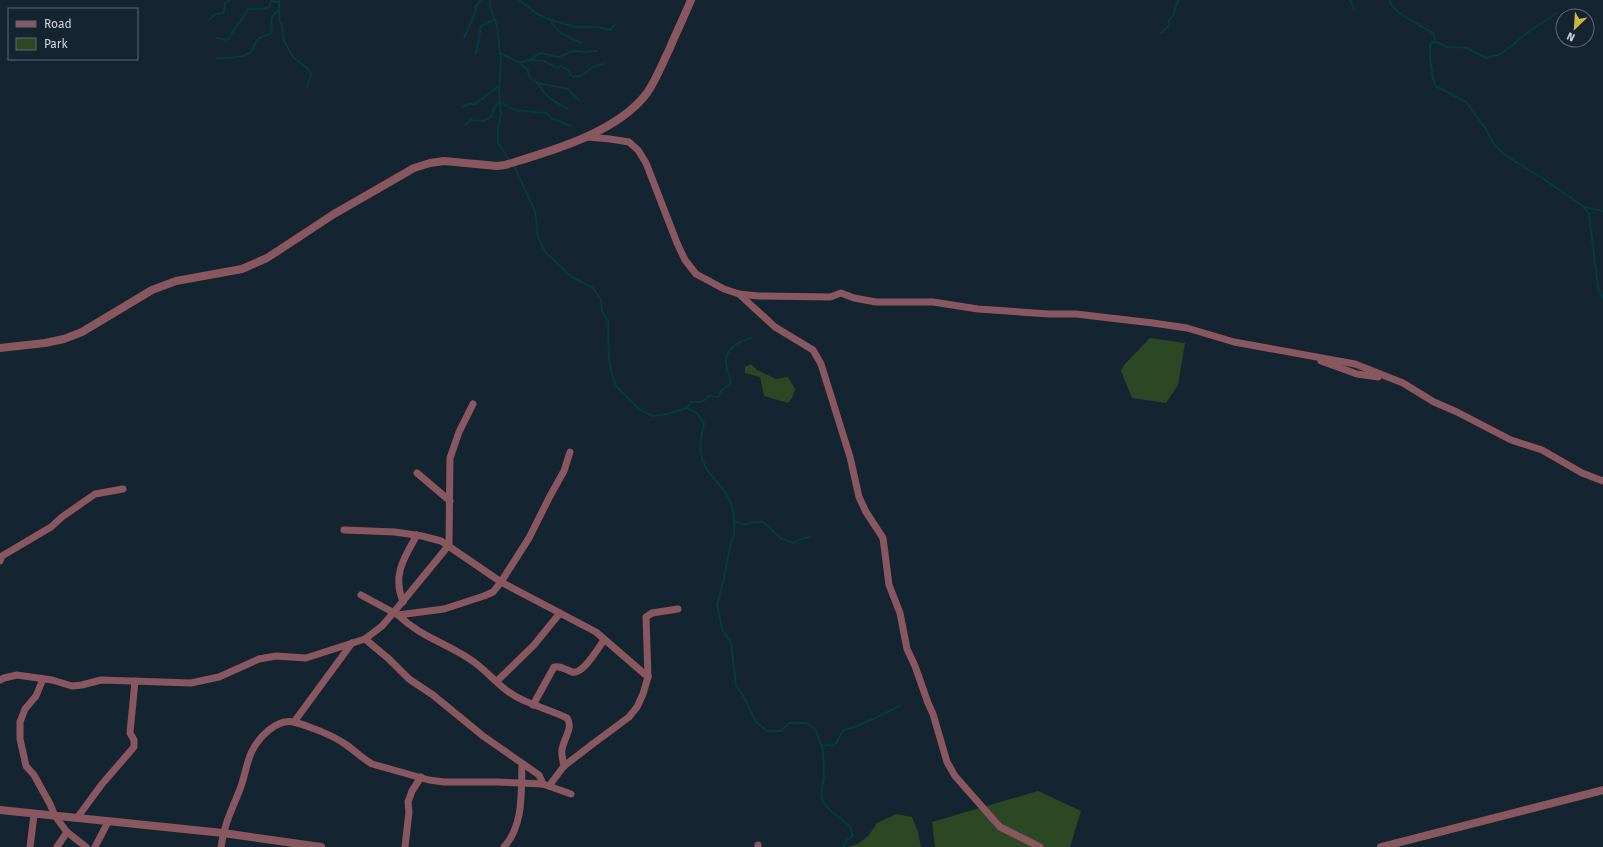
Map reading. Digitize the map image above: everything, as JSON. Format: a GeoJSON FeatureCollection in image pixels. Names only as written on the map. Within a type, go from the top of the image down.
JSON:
{"type":"FeatureCollection","features":[{"type":"Feature","properties":{"kind":"street"},"geometry":{"type":"LineString","coordinates":[[0,348],[45,343],[64,339],[82,332],[152,290],[176,281],[242,269],[267,258],[334,214],[414,168],[430,163],[444,161],[497,166],[505,165],[587,137],[632,109],[647,93],[658,73],[691,0]]}},
{"type":"Feature","properties":{"kind":"street"},"geometry":{"type":"LineString","coordinates":[[587,137],[629,142],[638,150],[646,163],[685,260],[696,274],[724,289],[739,294],[758,296],[830,297],[841,293],[854,298],[876,302],[933,302],[978,310],[1076,314],[1122,319],[1187,328],[1234,342],[1274,348],[1314,358],[1355,364],[1403,383],[1434,402],[1457,412],[1511,440],[1542,450],[1582,472],[1603,481]]}},
{"type":"Feature","properties":{"kind":"street"},"geometry":{"type":"LineString","coordinates":[[739,294],[775,327],[813,350],[822,364],[835,412],[850,456],[859,497],[866,512],[883,538],[889,585],[900,613],[907,648],[922,682],[947,762],[955,776],[1000,827],[1040,847]]}},
{"type":"Feature","properties":{"kind":"street"},"geometry":{"type":"LineString","coordinates":[[0,680],[17,675],[72,686],[101,680],[191,683],[219,677],[259,659],[276,656],[306,658],[365,640],[396,614],[403,602],[449,545],[450,458],[459,432],[472,404]]}},
{"type":"Feature","properties":{"kind":"street"},"geometry":{"type":"LineString","coordinates":[[396,614],[444,609],[466,603],[493,592],[530,538],[564,471],[570,452]]}},
{"type":"Feature","properties":{"kind":"street"},"geometry":{"type":"LineString","coordinates":[[417,473],[450,501]]}},
{"type":"Feature","properties":{"kind":"street"},"geometry":{"type":"LineString","coordinates":[[0,561],[2,556],[50,528],[62,517],[95,494],[123,489]]}},
{"type":"Feature","properties":{"kind":"street"},"geometry":{"type":"LineString","coordinates":[[344,530],[395,532],[418,535],[441,541],[449,545],[501,582],[596,632],[648,677]]}},
{"type":"Feature","properties":{"kind":"street"},"geometry":{"type":"LineString","coordinates":[[403,602],[397,585],[399,576],[406,554],[418,535]]}},
{"type":"Feature","properties":{"kind":"street"},"geometry":{"type":"LineString","coordinates":[[361,595],[396,614],[428,637],[469,658],[505,690],[533,705],[567,718],[570,722],[562,750],[564,766]]}},
{"type":"Feature","properties":{"kind":"street"},"geometry":{"type":"LineString","coordinates":[[546,785],[564,766],[634,712],[643,694],[648,677],[646,617],[652,613],[678,609]]}},
{"type":"Feature","properties":{"kind":"street"},"geometry":{"type":"LineString","coordinates":[[496,681],[534,645],[560,613]]}},
{"type":"Feature","properties":{"kind":"street"},"geometry":{"type":"LineString","coordinates":[[365,640],[389,659],[409,679],[433,695],[478,732],[539,775],[546,785]]}},
{"type":"Feature","properties":{"kind":"street"},"geometry":{"type":"LineString","coordinates":[[533,705],[554,667],[559,666],[573,672],[580,671],[604,640]]}},
{"type":"Feature","properties":{"kind":"street"},"geometry":{"type":"LineString","coordinates":[[294,722],[352,643]]}},
{"type":"Feature","properties":{"kind":"street"},"geometry":{"type":"LineString","coordinates":[[43,679],[36,696],[25,709],[20,722],[20,739],[26,766],[34,775],[55,816],[67,832],[86,847]]}},
{"type":"Feature","properties":{"kind":"street"},"geometry":{"type":"LineString","coordinates":[[77,818],[102,784],[134,747],[134,740],[130,733],[135,681]]}},
{"type":"Feature","properties":{"kind":"street"},"geometry":{"type":"LineString","coordinates":[[221,847],[223,833],[229,813],[241,787],[251,752],[261,737],[284,721],[294,722],[344,743],[372,764],[421,777],[444,782],[497,782],[546,785],[571,794]]}},
{"type":"Feature","properties":{"kind":"street"},"geometry":{"type":"LineString","coordinates":[[504,847],[510,840],[515,829],[520,806],[522,764]]}},
{"type":"Feature","properties":{"kind":"street"},"geometry":{"type":"LineString","coordinates":[[405,847],[409,812],[408,802],[412,791],[421,777]]}},
{"type":"Feature","properties":{"kind":"street"},"geometry":{"type":"LineString","coordinates":[[1381,847],[1603,790]]}},
{"type":"Feature","properties":{"kind":"street"},"geometry":{"type":"LineString","coordinates":[[0,810],[34,815],[223,833],[286,844],[321,847]]}},
{"type":"Feature","properties":{"kind":"street"},"geometry":{"type":"LineString","coordinates":[[30,847],[34,815]]}},
{"type":"Feature","properties":{"kind":"street"},"geometry":{"type":"LineString","coordinates":[[95,847],[108,822]]}},
{"type":"Feature","properties":{"kind":"street"},"geometry":{"type":"LineString","coordinates":[[57,847],[67,832]]}},
{"type":"Feature","properties":{"kind":"green space"},"geometry":{"type":"Polygon","coordinates":[[[1150,338],[1185,343],[1178,385],[1166,403],[1132,398],[1121,371],[1124,365],[1150,338]]]}},
{"type":"Feature","properties":{"kind":"green space"},"geometry":{"type":"Polygon","coordinates":[[[751,364],[757,370],[776,379],[788,377],[795,389],[792,398],[788,403],[764,396],[760,377],[745,373],[745,367],[751,364]]]}},
{"type":"Feature","properties":{"kind":"green space"},"geometry":{"type":"Polygon","coordinates":[[[1038,791],[1081,811],[1070,847],[935,847],[932,822],[1038,791]]]}},
{"type":"Feature","properties":{"kind":"green space"},"geometry":{"type":"Polygon","coordinates":[[[896,814],[912,817],[918,832],[921,847],[849,847],[858,844],[869,835],[877,823],[896,814]]]}},
{"type":"Feature","properties":{"kind":"waterway"},"geometry":{"type":"LineString","coordinates":[[210,19],[215,14],[224,13],[225,3],[230,0]]}},
{"type":"Feature","properties":{"kind":"waterway"},"geometry":{"type":"LineString","coordinates":[[279,0],[279,20],[282,25],[283,39],[293,57],[307,68],[311,74],[307,87]]}},
{"type":"Feature","properties":{"kind":"waterway"},"geometry":{"type":"LineString","coordinates":[[464,38],[475,13],[476,6],[481,0]]}},
{"type":"Feature","properties":{"kind":"waterway"},"geometry":{"type":"LineString","coordinates":[[490,0],[490,6],[497,26],[501,61],[499,92],[501,113],[498,129],[498,143],[510,161]]}},
{"type":"Feature","properties":{"kind":"waterway"},"geometry":{"type":"LineString","coordinates":[[519,0],[539,15],[576,27],[598,27],[610,30],[615,25]]}},
{"type":"Feature","properties":{"kind":"waterway"},"geometry":{"type":"LineString","coordinates":[[1161,33],[1169,26],[1169,20],[1173,16],[1178,0]]}},
{"type":"Feature","properties":{"kind":"waterway"},"geometry":{"type":"LineString","coordinates":[[1350,0],[1354,9]]}},
{"type":"Feature","properties":{"kind":"waterway"},"geometry":{"type":"LineString","coordinates":[[1389,0],[1391,5],[1396,10],[1408,19],[1434,34],[1435,42],[1430,44],[1430,58],[1433,79],[1436,86],[1466,102],[1485,128],[1495,146],[1508,157],[1584,207],[1589,214],[1598,287],[1603,299]]}},
{"type":"Feature","properties":{"kind":"waterway"},"geometry":{"type":"LineString","coordinates":[[217,38],[225,40],[229,39],[248,9],[262,9],[269,7],[271,1],[278,2]]}},
{"type":"Feature","properties":{"kind":"waterway"},"geometry":{"type":"LineString","coordinates":[[216,58],[241,57],[251,52],[256,41],[263,36],[270,34],[272,17],[278,11]]}},
{"type":"Feature","properties":{"kind":"waterway"},"geometry":{"type":"LineString","coordinates":[[1436,42],[1447,47],[1467,48],[1486,58],[1501,54],[1531,30],[1555,14]]}},
{"type":"Feature","properties":{"kind":"waterway"},"geometry":{"type":"LineString","coordinates":[[476,54],[481,26],[495,19]]}},
{"type":"Feature","properties":{"kind":"waterway"},"geometry":{"type":"LineString","coordinates":[[551,20],[555,28],[559,31],[582,43]]}},
{"type":"Feature","properties":{"kind":"waterway"},"geometry":{"type":"LineString","coordinates":[[500,53],[516,61],[523,62],[540,53],[558,57],[573,51],[597,51]]}},
{"type":"Feature","properties":{"kind":"waterway"},"geometry":{"type":"LineString","coordinates":[[530,60],[545,61],[557,68],[560,66],[569,70],[570,75],[573,77],[581,76],[593,67],[605,63]]}},
{"type":"Feature","properties":{"kind":"waterway"},"geometry":{"type":"LineString","coordinates":[[520,63],[527,69],[530,78],[537,83],[568,89],[579,100]]}},
{"type":"Feature","properties":{"kind":"waterway"},"geometry":{"type":"LineString","coordinates":[[538,84],[551,99],[567,108]]}},
{"type":"Feature","properties":{"kind":"waterway"},"geometry":{"type":"LineString","coordinates":[[462,107],[469,104],[475,104],[499,86]]}},
{"type":"Feature","properties":{"kind":"waterway"},"geometry":{"type":"LineString","coordinates":[[465,125],[471,120],[484,121],[492,116],[493,110],[499,102],[515,110],[546,113],[553,119],[571,126]]}},
{"type":"Feature","properties":{"kind":"waterway"},"geometry":{"type":"LineString","coordinates":[[513,164],[535,211],[538,237],[546,253],[572,277],[593,288],[601,300],[602,311],[608,321],[609,360],[612,375],[617,387],[639,409],[652,416],[667,414],[687,408],[697,413],[704,423],[700,443],[702,459],[707,470],[726,493],[732,505],[734,521],[734,535],[730,546],[717,605],[722,629],[731,642],[736,686],[743,695],[756,722],[767,731],[781,731],[789,723],[806,723],[815,728],[823,751],[824,776],[821,794],[823,802],[832,812],[850,826],[853,836],[847,840],[843,847]]}},
{"type":"Feature","properties":{"kind":"waterway"},"geometry":{"type":"LineString","coordinates":[[1585,207],[1603,211]]}},
{"type":"Feature","properties":{"kind":"waterway"},"geometry":{"type":"LineString","coordinates":[[687,407],[691,402],[702,402],[709,396],[718,397],[721,391],[731,383],[726,366],[727,355],[731,348],[735,345],[751,338]]}},
{"type":"Feature","properties":{"kind":"waterway"},"geometry":{"type":"LineString","coordinates":[[734,521],[743,525],[753,522],[763,522],[782,539],[794,543],[801,539],[810,537]]}},
{"type":"Feature","properties":{"kind":"waterway"},"geometry":{"type":"LineString","coordinates":[[822,746],[833,746],[837,742],[843,730],[864,723],[900,706]]}}]}
